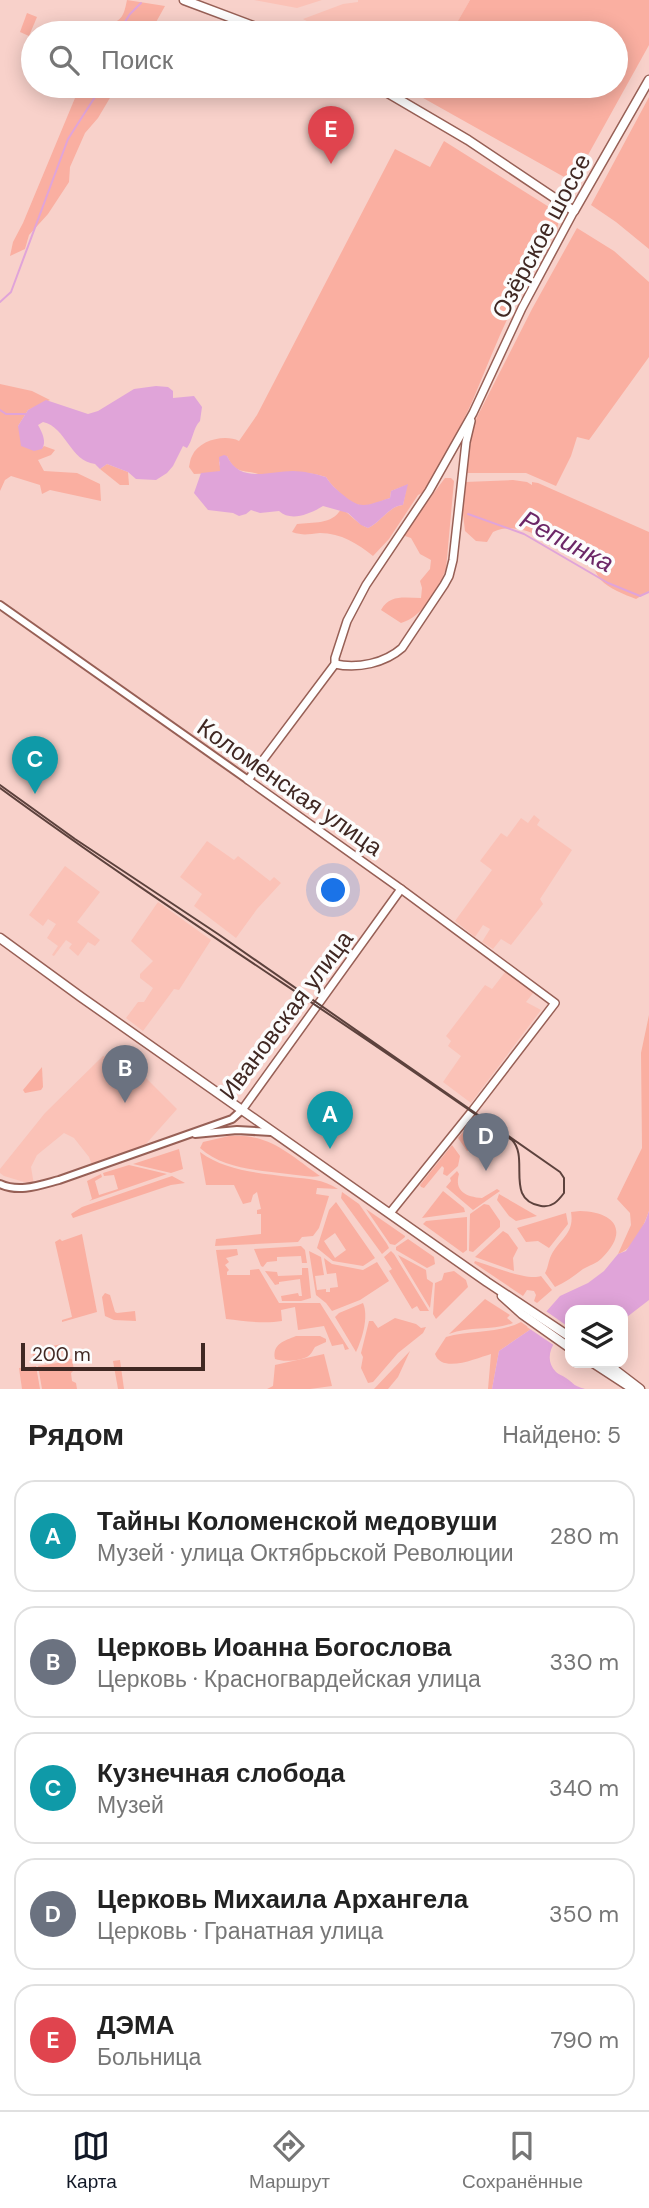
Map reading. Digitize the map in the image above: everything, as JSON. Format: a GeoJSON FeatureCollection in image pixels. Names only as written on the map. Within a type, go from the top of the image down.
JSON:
{"type":"FeatureCollection","features":[{"type":"Feature","properties":{"kind":"main road"},"geometry":{"type":"LineString","coordinates":[[184,0],[240,21]]}},
{"type":"Feature","properties":{"kind":"main road","name":"Озёрское шоссе"},"geometry":{"type":"LineString","coordinates":[[472,414],[522,308],[649,80]]}},
{"type":"Feature","properties":{"kind":"main road"},"geometry":{"type":"LineString","coordinates":[[396,98],[468,140],[574,211]]}},
{"type":"Feature","properties":{"kind":"main road"},"geometry":{"type":"LineString","coordinates":[[248,780],[335,664],[347,621],[366,585],[429,491],[472,414]]}},
{"type":"Feature","properties":{"kind":"main road"},"geometry":{"type":"LineString","coordinates":[[335,664],[362,665],[393,656],[402,648],[449,576],[472,414]]}},
{"type":"Feature","properties":{"kind":"main road","name":"Коломенская улица"},"geometry":{"type":"LineString","coordinates":[[248,780],[555,1003],[473,1111],[390,1213]]}},
{"type":"Feature","properties":{"kind":"main road","name":"Ивановская улица"},"geometry":{"type":"LineString","coordinates":[[242,1110],[401,889]]}},
{"type":"Feature","properties":{"kind":"main road"},"geometry":{"type":"LineString","coordinates":[[0,938],[487,1282],[565,1344]]}},
{"type":"Feature","properties":{"kind":"main road"},"geometry":{"type":"LineString","coordinates":[[524,1311],[565,1334]]}},
{"type":"Feature","properties":{"kind":"main road"},"geometry":{"type":"LineString","coordinates":[[600,1368],[632,1389]]}},
{"type":"Feature","properties":{"kind":"main road"},"geometry":{"type":"LineString","coordinates":[[613,1368],[640,1389]]}},
{"type":"Feature","properties":{"kind":"street","name":"Коломенская улица"},"geometry":{"type":"LineString","coordinates":[[0,605],[248,780]]}},
{"type":"Feature","properties":{"kind":"street","name":"Ивановская улица"},"geometry":{"type":"LineString","coordinates":[[186,1135],[232,1119],[242,1110]]}},
{"type":"Feature","properties":{"kind":"street","name":"Ивановская улица"},"geometry":{"type":"LineString","coordinates":[[186,1135],[237,1130],[275,1133]]}},
{"type":"Feature","properties":{"kind":"street"},"geometry":{"type":"LineString","coordinates":[[0,1184],[7,1187],[32,1188],[186,1135]]}},
{"type":"Feature","properties":{"kind":"shaded area"},"geometry":{"type":"Polygon","coordinates":[[[127,0],[165,6],[157,21],[117,21],[127,0]]]}},
{"type":"Feature","properties":{"kind":"shaded area"},"geometry":{"type":"Polygon","coordinates":[[[254,0],[322,0],[297,8],[254,0]]]}},
{"type":"Feature","properties":{"kind":"shaded area"},"geometry":{"type":"Polygon","coordinates":[[[470,0],[458,21],[303,19],[343,4],[470,0]]]}},
{"type":"Feature","properties":{"kind":"shaded area"},"geometry":{"type":"Polygon","coordinates":[[[470,0],[649,0],[649,45],[628,83],[628,21],[458,21],[470,0]]]}},
{"type":"Feature","properties":{"kind":"shaded area"},"geometry":{"type":"Polygon","coordinates":[[[27,13],[37,17],[35,21],[24,21],[27,13]]]}},
{"type":"Feature","properties":{"kind":"shaded area"},"geometry":{"type":"Polygon","coordinates":[[[649,97],[649,249],[591,205],[649,97]]]}},
{"type":"Feature","properties":{"kind":"shaded area"},"geometry":{"type":"Polygon","coordinates":[[[75,98],[110,98],[85,133],[70,167],[69,182],[48,214],[29,235],[25,249],[10,256],[13,242],[75,98]]]}},
{"type":"Feature","properties":{"kind":"shaded area"},"geometry":{"type":"Polygon","coordinates":[[[423,98],[620,98],[573,182],[423,98]]]}},
{"type":"Feature","properties":{"kind":"shaded area"},"geometry":{"type":"Polygon","coordinates":[[[444,141],[557,212],[559,220],[557,229],[520,291],[472,402],[443,459],[424,492],[418,495],[389,539],[373,556],[342,537],[292,532],[297,524],[316,523],[333,518],[341,509],[368,528],[393,508],[403,505],[407,485],[391,491],[390,498],[360,505],[342,495],[326,477],[309,473],[261,475],[234,467],[227,456],[219,462],[221,471],[216,473],[194,474],[189,467],[191,457],[200,446],[220,438],[239,441],[257,415],[395,149],[430,167],[444,141]]]}},
{"type":"Feature","properties":{"kind":"shaded area"},"geometry":{"type":"Polygon","coordinates":[[[577,228],[614,251],[649,282],[649,357],[589,440],[577,437],[556,486],[526,473],[464,473],[475,421],[577,228]]]}},
{"type":"Feature","properties":{"kind":"shaded area"},"geometry":{"type":"Polygon","coordinates":[[[0,384],[32,391],[50,400],[28,410],[18,426],[41,449],[44,446],[55,450],[51,455],[38,460],[44,471],[77,473],[100,484],[101,501],[50,490],[42,494],[40,485],[11,476],[5,480],[0,491],[0,384]]]}},
{"type":"Feature","properties":{"kind":"shaded area"},"geometry":{"type":"Polygon","coordinates":[[[168,387],[173,391],[173,398],[194,396],[202,407],[200,421],[187,448],[183,446],[173,466],[156,480],[136,479],[128,472],[107,464],[100,469],[80,457],[57,430],[43,422],[38,425],[44,440],[42,449],[34,451],[21,446],[18,426],[28,410],[46,400],[88,414],[98,411],[134,389],[168,387]]]}},
{"type":"Feature","properties":{"kind":"shaded area"},"geometry":{"type":"Polygon","coordinates":[[[224,455],[239,470],[247,473],[297,471],[326,477],[342,494],[360,505],[390,498],[391,491],[408,484],[403,505],[393,508],[368,528],[348,513],[323,506],[307,514],[295,516],[279,511],[260,513],[251,510],[239,516],[208,510],[194,493],[201,473],[220,471],[219,457],[224,455]]]}},
{"type":"Feature","properties":{"kind":"shaded area"},"geometry":{"type":"Polygon","coordinates":[[[107,464],[128,472],[129,485],[120,485],[100,469],[107,464]]]}},
{"type":"Feature","properties":{"kind":"shaded area"},"geometry":{"type":"Polygon","coordinates":[[[445,478],[454,481],[446,569],[423,609],[401,623],[381,610],[393,599],[421,598],[420,581],[430,569],[431,560],[420,554],[411,538],[402,535],[445,478]]]}},
{"type":"Feature","properties":{"kind":"shaded area"},"geometry":{"type":"Polygon","coordinates":[[[513,480],[532,485],[532,482],[538,483],[649,532],[649,591],[636,599],[608,586],[597,574],[586,552],[577,545],[570,543],[563,551],[530,532],[511,528],[493,532],[487,542],[476,541],[465,531],[462,506],[465,482],[513,480]]]}},
{"type":"Feature","properties":{"kind":"shaded area"},"geometry":{"type":"Polygon","coordinates":[[[534,815],[540,820],[537,825],[572,850],[540,899],[543,904],[511,945],[501,939],[493,949],[482,942],[490,929],[483,925],[475,937],[455,921],[492,870],[480,861],[501,833],[507,837],[521,818],[528,823],[534,815]]]}},
{"type":"Feature","properties":{"kind":"shaded area"},"geometry":{"type":"Polygon","coordinates":[[[207,841],[234,860],[238,856],[270,881],[274,877],[281,883],[257,909],[236,938],[194,906],[202,894],[180,877],[207,841]]]}},
{"type":"Feature","properties":{"kind":"shaded area"},"geometry":{"type":"Polygon","coordinates":[[[65,866],[100,892],[77,922],[100,940],[95,946],[88,942],[78,956],[69,948],[72,944],[66,940],[54,956],[52,955],[58,946],[47,938],[56,924],[48,919],[43,926],[29,915],[65,866]]]}},
{"type":"Feature","properties":{"kind":"shaded area"},"geometry":{"type":"Polygon","coordinates":[[[158,902],[211,940],[179,990],[174,989],[143,1031],[126,1018],[138,1002],[144,1002],[153,988],[140,978],[140,974],[153,961],[131,941],[158,902]]]}},
{"type":"Feature","properties":{"kind":"shaded area"},"geometry":{"type":"Polygon","coordinates":[[[506,971],[534,992],[526,1002],[541,1010],[471,1103],[443,1082],[461,1056],[448,1046],[451,1041],[446,1036],[485,985],[492,989],[506,971]]]}},
{"type":"Feature","properties":{"kind":"shaded area"},"geometry":{"type":"Polygon","coordinates":[[[649,1015],[649,1211],[634,1242],[618,1254],[631,1225],[630,1213],[617,1199],[642,1148],[641,1053],[649,1015]]]}},
{"type":"Feature","properties":{"kind":"shaded area"},"geometry":{"type":"Polygon","coordinates":[[[103,1056],[130,1062],[177,1109],[145,1145],[92,1165],[74,1138],[64,1133],[37,1155],[31,1167],[34,1185],[0,1173],[0,1169],[45,1113],[103,1056]]]}},
{"type":"Feature","properties":{"kind":"shaded area"},"geometry":{"type":"Polygon","coordinates":[[[42,1067],[43,1087],[41,1090],[25,1093],[23,1090],[42,1067]]]}},
{"type":"Feature","properties":{"kind":"shaded area"},"geometry":{"type":"Polygon","coordinates":[[[472,1121],[506,1145],[489,1151],[467,1151],[458,1138],[472,1121]]]}},
{"type":"Feature","properties":{"kind":"shaded area"},"geometry":{"type":"Polygon","coordinates":[[[229,1136],[256,1138],[267,1142],[320,1176],[241,1167],[219,1160],[200,1148],[203,1142],[229,1136]]]}},
{"type":"Feature","properties":{"kind":"shaded area"},"geometry":{"type":"Polygon","coordinates":[[[452,1145],[460,1156],[458,1166],[447,1176],[443,1174],[442,1166],[424,1188],[421,1187],[420,1185],[452,1145]]]}},
{"type":"Feature","properties":{"kind":"shaded area"},"geometry":{"type":"Polygon","coordinates":[[[179,1149],[183,1169],[171,1173],[133,1164],[179,1149]]]}},
{"type":"Feature","properties":{"kind":"shaded area"},"geometry":{"type":"Polygon","coordinates":[[[200,1152],[232,1167],[315,1180],[338,1189],[317,1188],[316,1194],[329,1196],[319,1228],[313,1236],[302,1237],[298,1242],[215,1246],[216,1239],[261,1234],[261,1214],[257,1214],[257,1210],[261,1209],[257,1192],[251,1202],[243,1204],[234,1185],[206,1185],[200,1152]]]}},
{"type":"Feature","properties":{"kind":"shaded area"},"geometry":{"type":"Polygon","coordinates":[[[129,1165],[167,1174],[89,1201],[92,1199],[87,1181],[101,1174],[102,1177],[95,1181],[99,1195],[118,1189],[114,1175],[104,1176],[103,1173],[129,1165]]]}},
{"type":"Feature","properties":{"kind":"shaded area"},"geometry":{"type":"Polygon","coordinates":[[[457,1171],[458,1185],[466,1194],[482,1198],[497,1189],[500,1191],[473,1210],[446,1187],[457,1171]]]}},
{"type":"Feature","properties":{"kind":"shaded area"},"geometry":{"type":"Polygon","coordinates":[[[172,1176],[185,1183],[171,1185],[73,1218],[71,1214],[82,1207],[172,1176]]]}},
{"type":"Feature","properties":{"kind":"shaded area"},"geometry":{"type":"Polygon","coordinates":[[[443,1191],[464,1208],[465,1212],[422,1218],[443,1191]]]}},
{"type":"Feature","properties":{"kind":"shaded area"},"geometry":{"type":"Polygon","coordinates":[[[342,1192],[359,1204],[387,1244],[389,1248],[382,1254],[341,1198],[342,1192]]]}},
{"type":"Feature","properties":{"kind":"shaded area"},"geometry":{"type":"Polygon","coordinates":[[[499,1194],[537,1216],[516,1221],[497,1200],[499,1194]]]}},
{"type":"Feature","properties":{"kind":"shaded area"},"geometry":{"type":"Polygon","coordinates":[[[336,1202],[375,1258],[363,1266],[333,1261],[317,1248],[329,1210],[336,1202]],[[335,1233],[324,1241],[335,1258],[346,1250],[335,1233]]]}},
{"type":"Feature","properties":{"kind":"shaded area"},"geometry":{"type":"Polygon","coordinates":[[[484,1204],[489,1205],[500,1221],[500,1227],[473,1252],[469,1251],[470,1214],[484,1204]]]}},
{"type":"Feature","properties":{"kind":"shaded area"},"geometry":{"type":"Polygon","coordinates":[[[366,1209],[405,1237],[395,1245],[390,1244],[366,1209]]]}},
{"type":"Feature","properties":{"kind":"shaded area"},"geometry":{"type":"Polygon","coordinates":[[[649,1211],[649,1300],[628,1316],[628,1305],[565,1305],[565,1328],[552,1348],[550,1360],[556,1372],[585,1389],[492,1389],[499,1351],[531,1329],[560,1296],[588,1283],[604,1271],[618,1254],[626,1251],[649,1211]]]}},
{"type":"Feature","properties":{"kind":"shaded area"},"geometry":{"type":"Polygon","coordinates":[[[571,1212],[592,1212],[609,1219],[614,1224],[615,1239],[600,1260],[555,1287],[545,1273],[553,1252],[571,1226],[571,1212]]]}},
{"type":"Feature","properties":{"kind":"shaded area"},"geometry":{"type":"Polygon","coordinates":[[[566,1213],[568,1224],[549,1248],[538,1241],[526,1242],[517,1228],[566,1213]]]}},
{"type":"Feature","properties":{"kind":"shaded area"},"geometry":{"type":"Polygon","coordinates":[[[467,1217],[467,1250],[463,1253],[423,1224],[426,1221],[467,1217]]]}},
{"type":"Feature","properties":{"kind":"shaded area"},"geometry":{"type":"Polygon","coordinates":[[[503,1231],[518,1248],[513,1258],[514,1271],[475,1257],[503,1231]]]}},
{"type":"Feature","properties":{"kind":"shaded area"},"geometry":{"type":"Polygon","coordinates":[[[82,1234],[97,1312],[62,1322],[72,1317],[55,1242],[82,1234]]]}},
{"type":"Feature","properties":{"kind":"shaded area"},"geometry":{"type":"Polygon","coordinates":[[[408,1239],[434,1257],[435,1264],[427,1268],[396,1250],[396,1247],[408,1239]]]}},
{"type":"Feature","properties":{"kind":"shaded area"},"geometry":{"type":"Polygon","coordinates":[[[301,1246],[305,1250],[307,1263],[302,1263],[301,1256],[277,1257],[277,1261],[267,1262],[263,1267],[254,1249],[301,1246]]]}},
{"type":"Feature","properties":{"kind":"shaded area"},"geometry":{"type":"Polygon","coordinates":[[[237,1249],[238,1255],[226,1258],[229,1262],[225,1265],[229,1270],[227,1275],[250,1275],[250,1270],[259,1269],[279,1303],[320,1303],[349,1349],[345,1350],[343,1344],[332,1346],[324,1326],[298,1330],[295,1307],[281,1310],[282,1321],[226,1319],[216,1250],[237,1249]]]}},
{"type":"Feature","properties":{"kind":"shaded area"},"geometry":{"type":"Polygon","coordinates":[[[309,1251],[321,1257],[324,1275],[315,1276],[317,1290],[326,1289],[326,1292],[330,1292],[330,1288],[338,1287],[336,1273],[327,1274],[324,1258],[332,1264],[363,1270],[377,1262],[389,1281],[360,1300],[332,1311],[316,1295],[309,1251]]]}},
{"type":"Feature","properties":{"kind":"shaded area"},"geometry":{"type":"Polygon","coordinates":[[[391,1251],[429,1311],[420,1311],[417,1306],[412,1309],[389,1271],[392,1269],[384,1257],[391,1251]]]}},
{"type":"Feature","properties":{"kind":"shaded area"},"geometry":{"type":"Polygon","coordinates":[[[398,1255],[426,1270],[427,1279],[433,1283],[430,1308],[398,1255]]]}},
{"type":"Feature","properties":{"kind":"shaded area"},"geometry":{"type":"Polygon","coordinates":[[[475,1261],[518,1275],[541,1276],[552,1290],[537,1303],[534,1301],[534,1291],[527,1290],[523,1296],[474,1263],[475,1261]]]}},
{"type":"Feature","properties":{"kind":"shaded area"},"geometry":{"type":"Polygon","coordinates":[[[302,1268],[308,1268],[311,1298],[282,1301],[281,1296],[298,1293],[302,1296],[300,1279],[275,1285],[265,1271],[277,1272],[278,1276],[302,1275],[302,1268]]]}},
{"type":"Feature","properties":{"kind":"shaded area"},"geometry":{"type":"Polygon","coordinates":[[[454,1271],[466,1280],[468,1287],[436,1319],[433,1314],[435,1283],[442,1280],[444,1273],[454,1271]]]}},
{"type":"Feature","properties":{"kind":"shaded area"},"geometry":{"type":"Polygon","coordinates":[[[105,1293],[110,1295],[115,1312],[135,1311],[136,1321],[114,1320],[105,1316],[102,1297],[105,1293]]]}},
{"type":"Feature","properties":{"kind":"shaded area"},"geometry":{"type":"Polygon","coordinates":[[[485,1299],[510,1315],[507,1318],[513,1323],[449,1334],[485,1299]]]}},
{"type":"Feature","properties":{"kind":"shaded area"},"geometry":{"type":"Polygon","coordinates":[[[363,1303],[365,1321],[356,1352],[335,1317],[363,1303]]]}},
{"type":"Feature","properties":{"kind":"shaded area"},"geometry":{"type":"Polygon","coordinates":[[[395,1318],[421,1328],[426,1327],[423,1333],[398,1353],[373,1382],[368,1383],[361,1368],[361,1353],[369,1321],[373,1321],[378,1328],[395,1318]]]}},
{"type":"Feature","properties":{"kind":"shaded area"},"geometry":{"type":"Polygon","coordinates":[[[521,1322],[531,1329],[499,1351],[492,1389],[488,1389],[491,1354],[452,1364],[439,1360],[435,1354],[446,1337],[503,1328],[521,1322]]]}},
{"type":"Feature","properties":{"kind":"shaded area"},"geometry":{"type":"Polygon","coordinates":[[[296,1336],[320,1336],[326,1339],[326,1342],[315,1347],[310,1355],[304,1358],[287,1361],[275,1359],[277,1346],[296,1336]]]}},
{"type":"Feature","properties":{"kind":"shaded area"},"geometry":{"type":"Polygon","coordinates":[[[62,1344],[63,1352],[33,1356],[32,1350],[62,1344]]]}},
{"type":"Feature","properties":{"kind":"shaded area"},"geometry":{"type":"Polygon","coordinates":[[[410,1351],[398,1377],[388,1389],[374,1389],[410,1351]]]}},
{"type":"Feature","properties":{"kind":"shaded area"},"geometry":{"type":"Polygon","coordinates":[[[324,1354],[332,1386],[267,1389],[273,1386],[275,1365],[324,1354]]]}},
{"type":"Feature","properties":{"kind":"shaded area"},"geometry":{"type":"Polygon","coordinates":[[[64,1358],[72,1359],[72,1381],[76,1383],[77,1389],[42,1389],[38,1366],[64,1362],[64,1358]]]}},
{"type":"Feature","properties":{"kind":"shaded area"},"geometry":{"type":"Polygon","coordinates":[[[120,1360],[124,1389],[118,1389],[113,1361],[120,1360]]]}},
{"type":"Feature","properties":{"kind":"shaded area"},"geometry":{"type":"Polygon","coordinates":[[[36,1366],[40,1389],[22,1389],[19,1368],[36,1366]]]}},
{"type":"Feature","properties":{"kind":"pier"},"geometry":{"type":"Polygon","coordinates":[[[543,1309],[565,1324],[565,1334],[555,1346],[527,1327],[543,1309]]]}},
{"type":"Feature","properties":{"kind":"waterway","name":"Репинка"},"geometry":{"type":"LineString","coordinates":[[126,21],[141,3]]}},
{"type":"Feature","properties":{"kind":"waterway","name":"Репинка"},"geometry":{"type":"LineString","coordinates":[[0,302],[11,292],[68,139],[94,98]]}},
{"type":"Feature","properties":{"kind":"waterway","name":"Репинка"},"geometry":{"type":"LineString","coordinates":[[0,410],[6,414],[26,414]]}},
{"type":"Feature","properties":{"kind":"waterway","name":"Репинка"},"geometry":{"type":"LineString","coordinates":[[468,514],[524,534],[608,583],[640,596],[649,592]]}},
{"type":"Feature","properties":{"kind":"tram line"},"geometry":{"type":"LineString","coordinates":[[0,785],[560,1172],[564,1178],[564,1193],[552,1205],[541,1206],[530,1202],[523,1196],[520,1187],[519,1157],[512,1140],[127,878],[0,788]]}},
{"type":"Feature","properties":{"kind":"place","name":"ДЭМА"},"geometry":{"type":"Point","coordinates":[331,164]}},
{"type":"Feature","properties":{"kind":"place","name":"Кузнечная слобода"},"geometry":{"type":"Point","coordinates":[35,794]}},
{"type":"Feature","properties":{"kind":"place","name":"Церковь Иоанна Богослова"},"geometry":{"type":"Point","coordinates":[125,1103]}},
{"type":"Feature","properties":{"kind":"place","name":"Тайны Коломенской медовуши"},"geometry":{"type":"Point","coordinates":[330,1149]}},
{"type":"Feature","properties":{"kind":"place","name":"Церковь Михаила Архангела"},"geometry":{"type":"Point","coordinates":[486,1171]}}]}
